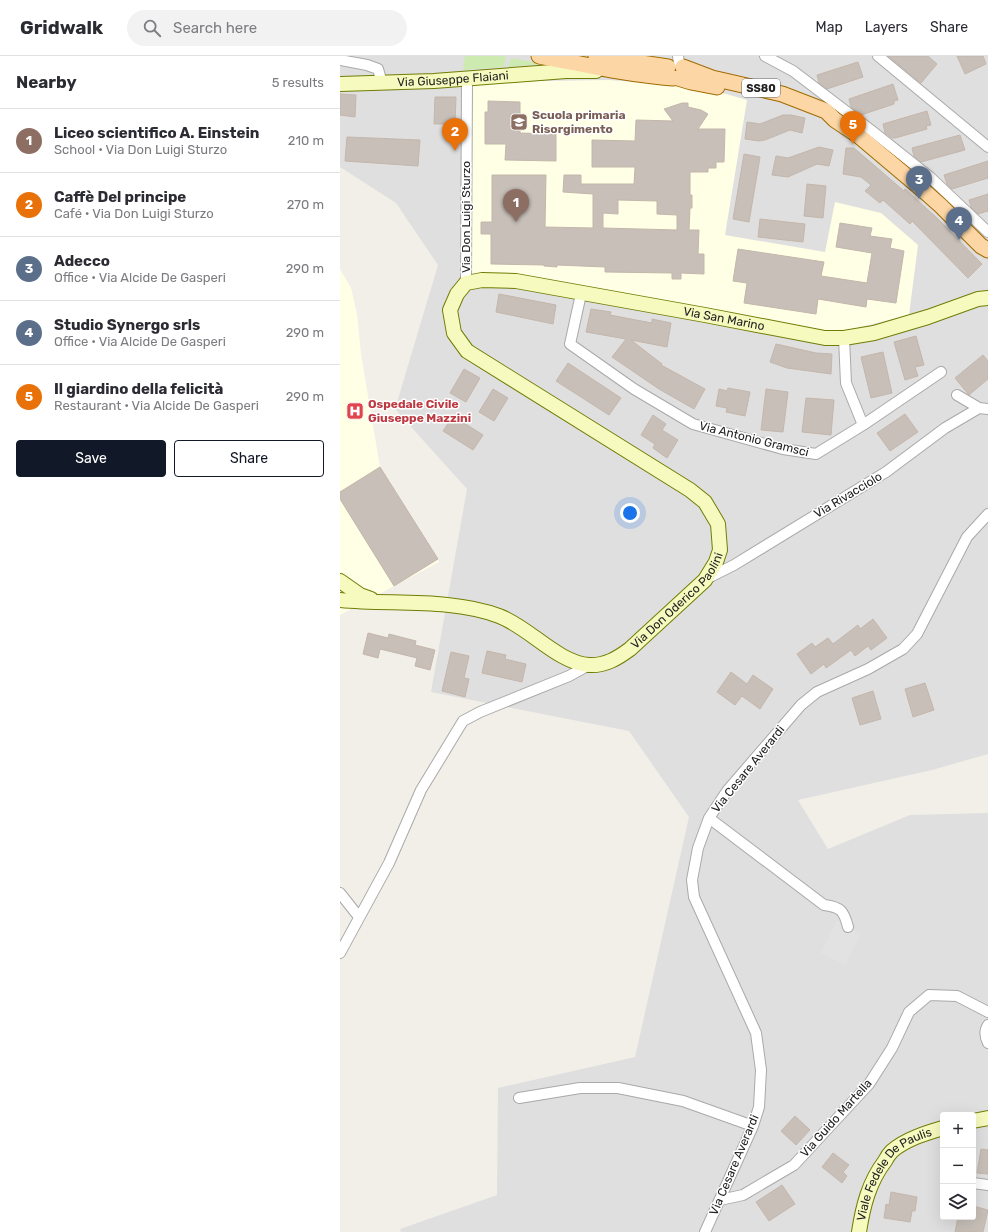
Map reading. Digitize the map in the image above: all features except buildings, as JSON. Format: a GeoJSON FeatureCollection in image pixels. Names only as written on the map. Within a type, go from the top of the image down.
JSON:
{"type":"FeatureCollection","features":[{"type":"Feature","properties":{"kind":"main road","name":"SS80"},"geometry":{"type":"LineString","coordinates":[[539,56],[581,64],[618,65]]}},
{"type":"Feature","properties":{"kind":"main road","name":"SS80"},"geometry":{"type":"LineString","coordinates":[[596,56],[618,65]]}},
{"type":"Feature","properties":{"kind":"main road","name":"Via Giuseppe Flaiani"},"geometry":{"type":"LineString","coordinates":[[618,65],[658,77],[675,66]]}},
{"type":"Feature","properties":{"kind":"main road","name":"SS80"},"geometry":{"type":"LineString","coordinates":[[675,66],[690,82],[737,90],[768,98],[789,104],[823,118],[835,120],[858,136],[941,206],[984,248],[988,259]]}},
{"type":"Feature","properties":{"kind":"street"},"geometry":{"type":"LineString","coordinates":[[765,56],[793,71],[872,131],[932,178],[987,228]]}},
{"type":"Feature","properties":{"kind":"street"},"geometry":{"type":"LineString","coordinates":[[879,56],[988,147]]}},
{"type":"Feature","properties":{"kind":"street"},"geometry":{"type":"LineString","coordinates":[[340,60],[367,65],[378,69],[382,83]]}},
{"type":"Feature","properties":{"kind":"street","name":"Via Giuseppe Flaiani"},"geometry":{"type":"LineString","coordinates":[[566,71],[581,64]]}},
{"type":"Feature","properties":{"kind":"street","name":"Via Giuseppe Flaiani"},"geometry":{"type":"LineString","coordinates":[[340,84],[434,81],[566,71],[618,65]]}},
{"type":"Feature","properties":{"kind":"street","name":"Via Don Luigi Sturzo"},"geometry":{"type":"LineString","coordinates":[[466,283],[467,78]]}},
{"type":"Feature","properties":{"kind":"street","name":"Via San Marino"},"geometry":{"type":"LineString","coordinates":[[466,283],[482,280],[516,281],[825,338],[844,338],[874,333],[928,317],[985,295]]}},
{"type":"Feature","properties":{"kind":"street","name":"Via Don Oderico Paolini"},"geometry":{"type":"LineString","coordinates":[[340,600],[383,603],[436,604],[485,612],[500,616],[515,624],[561,656],[572,661],[589,665],[603,664],[618,658],[630,649],[705,580],[716,562],[720,550],[718,524],[705,502],[690,490],[467,351],[454,333],[450,310],[457,294],[466,283]]}},
{"type":"Feature","properties":{"kind":"street","name":"Via Antonio Gramsci"},"geometry":{"type":"LineString","coordinates":[[581,294],[570,344],[634,389],[693,424],[783,449],[816,454],[863,425],[941,372]]}},
{"type":"Feature","properties":{"kind":"street"},"geometry":{"type":"LineString","coordinates":[[844,338],[846,383],[863,425]]}},
{"type":"Feature","properties":{"kind":"street"},"geometry":{"type":"LineString","coordinates":[[957,395],[983,409]]}},
{"type":"Feature","properties":{"kind":"street","name":"Via Rivacciolo"},"geometry":{"type":"LineString","coordinates":[[705,580],[734,565],[886,472],[946,428],[983,409]]}},
{"type":"Feature","properties":{"kind":"street","name":"Via Cesare Averardi"},"geometry":{"type":"LineString","coordinates":[[705,1232],[753,1126],[759,1107],[761,1070],[756,1033],[694,897],[692,880],[698,848],[709,818],[727,791],[801,705],[817,692],[868,669],[903,649],[917,634],[967,537],[988,514]]}},
{"type":"Feature","properties":{"kind":"street"},"geometry":{"type":"LineString","coordinates":[[340,581],[360,595],[383,603]]}},
{"type":"Feature","properties":{"kind":"street"},"geometry":{"type":"LineString","coordinates":[[340,953],[389,864],[421,790],[463,721],[480,712],[569,676],[589,665]]}},
{"type":"Feature","properties":{"kind":"street"},"geometry":{"type":"LineString","coordinates":[[709,818],[824,905],[831,906],[845,914],[848,927]]}},
{"type":"Feature","properties":{"kind":"street"},"geometry":{"type":"LineString","coordinates":[[340,893],[359,917]]}},
{"type":"Feature","properties":{"kind":"street","name":"Via Guido Martella"},"geometry":{"type":"LineString","coordinates":[[720,1200],[743,1196],[794,1165],[868,1084],[892,1048],[909,1012],[930,995],[957,996],[988,1012]]}},
{"type":"Feature","properties":{"kind":"street"},"geometry":{"type":"LineString","coordinates":[[988,1025],[985,1032],[985,1037],[988,1043]]}},
{"type":"Feature","properties":{"kind":"street"},"geometry":{"type":"LineString","coordinates":[[519,1098],[580,1088],[618,1088],[683,1101],[753,1126]]}},
{"type":"Feature","properties":{"kind":"street"},"geometry":{"type":"LineString","coordinates":[[976,1121],[988,1118]]}},
{"type":"Feature","properties":{"kind":"street","name":"Viale Fedele De Paulis"},"geometry":{"type":"LineString","coordinates":[[859,1232],[862,1213],[870,1187],[878,1170],[892,1151],[924,1134],[940,1129]]}},
{"type":"Feature","properties":{"kind":"street"},"geometry":{"type":"LineString","coordinates":[[976,1183],[988,1185]]}},
{"type":"Feature","properties":{"kind":"shaded area"},"geometry":{"type":"Polygon","coordinates":[[[340,56],[988,56],[988,754],[932,770],[798,800],[828,849],[910,815],[988,813],[988,1232],[401,1232],[400,1229],[497,1195],[498,1088],[635,1057],[689,817],[629,731],[431,692],[467,489],[395,409],[438,265],[396,203],[340,167],[340,56]]]}},
{"type":"Feature","properties":{"kind":"shaded area"},"geometry":{"type":"Polygon","coordinates":[[[609,80],[702,87],[747,100],[725,235],[825,252],[835,202],[881,213],[918,245],[909,315],[837,333],[707,308],[558,284],[470,278],[473,82],[609,80]]]}},
{"type":"Feature","properties":{"kind":"shaded area","name":"Ospedale Civile Giuseppe Mazzini"},"geometry":{"type":"Polygon","coordinates":[[[340,269],[351,288],[357,314],[361,354],[380,467],[439,562],[340,615],[340,269]]]}},
{"type":"Feature","properties":{"kind":"shaded area"},"geometry":{"type":"Polygon","coordinates":[[[837,920],[861,934],[845,965],[821,953],[837,920]]]}},
{"type":"Feature","properties":{"kind":"green space"},"geometry":{"type":"Polygon","coordinates":[[[465,56],[506,57],[504,67],[463,70],[465,56]]]}},
{"type":"Feature","properties":{"kind":"green space"},"geometry":{"type":"Polygon","coordinates":[[[511,58],[543,64],[508,67],[511,58]]]}},
{"type":"Feature","properties":{"kind":"place","name":"Scuola primaria Risorgimento"},"geometry":{"type":"Point","coordinates":[519,122]}},
{"type":"Feature","properties":{"kind":"place","name":"Il giardino della felicità"},"geometry":{"type":"Point","coordinates":[853,144]}},
{"type":"Feature","properties":{"kind":"place","name":"Caffè Del principe"},"geometry":{"type":"Point","coordinates":[455,151]}},
{"type":"Feature","properties":{"kind":"place","name":"Adecco"},"geometry":{"type":"Point","coordinates":[919,199]}},
{"type":"Feature","properties":{"kind":"place","name":"Liceo scientifico A. Einstein"},"geometry":{"type":"Point","coordinates":[516,222]}},
{"type":"Feature","properties":{"kind":"place","name":"Studio Synergo srls"},"geometry":{"type":"Point","coordinates":[959,240]}},
{"type":"Feature","properties":{"kind":"place","name":"Ospedale Civile Giuseppe Mazzini"},"geometry":{"type":"Point","coordinates":[355,411]}}]}
